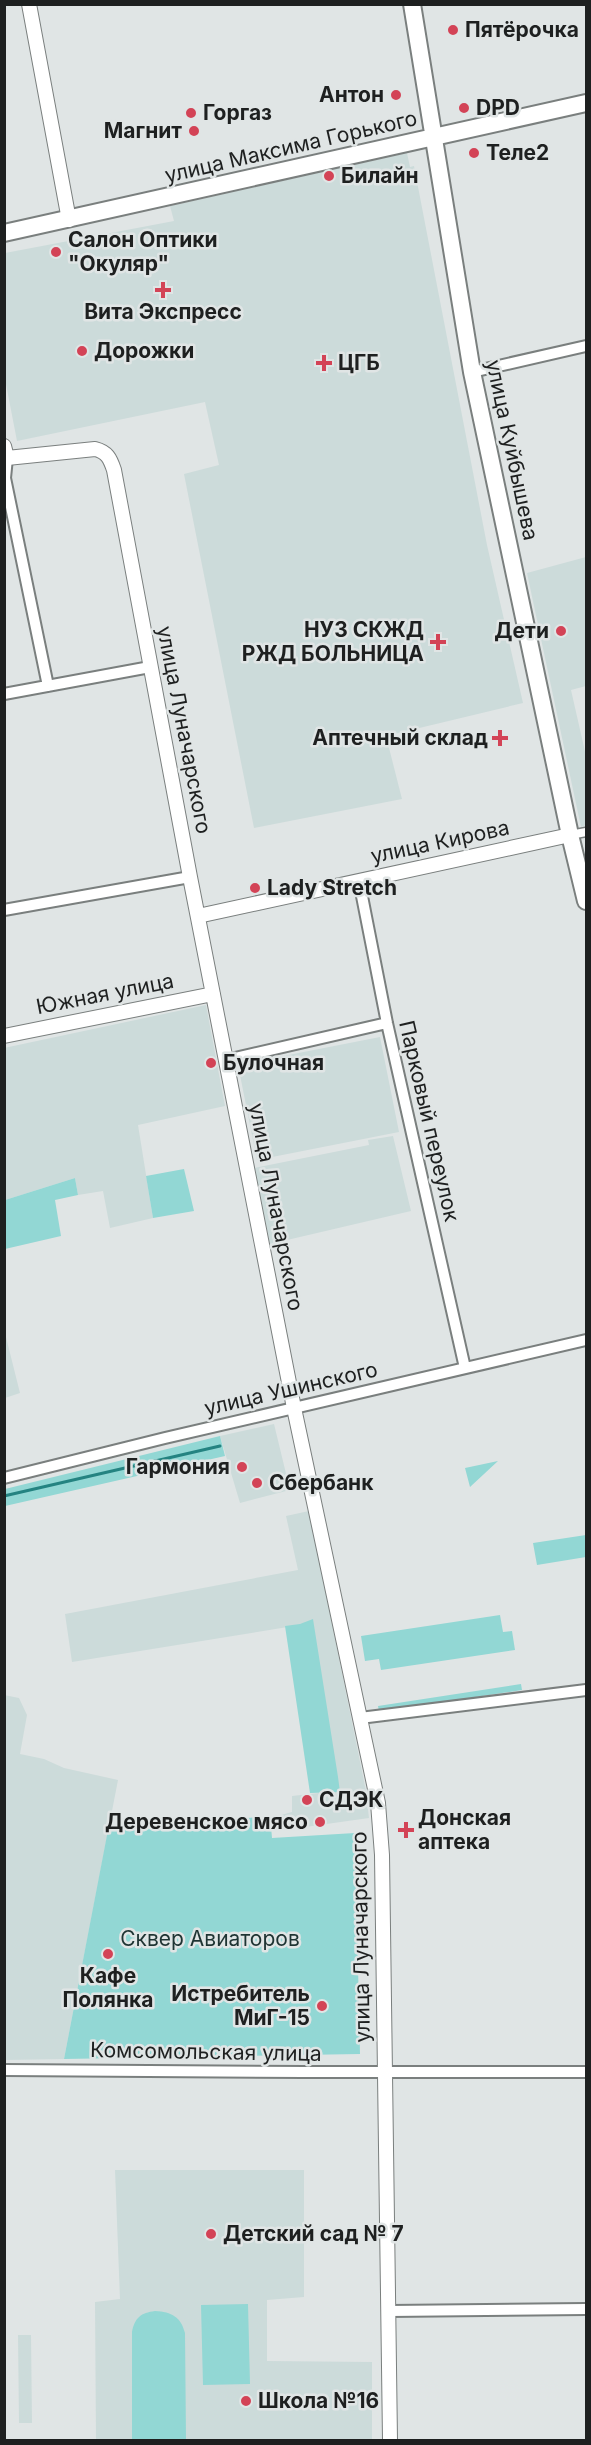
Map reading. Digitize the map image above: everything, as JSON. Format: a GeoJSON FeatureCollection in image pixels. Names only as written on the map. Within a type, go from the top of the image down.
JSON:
{"type":"FeatureCollection","features":[{"type":"Feature","properties":{"kind":"main road","name":"улица Куйбышева"},"geometry":{"type":"LineString","coordinates":[[412,4],[472,372],[578,834],[586,901]]}},
{"type":"Feature","properties":{"kind":"main road","name":"улица Максима Горького"},"geometry":{"type":"LineString","coordinates":[[4,233],[586,103]]}},
{"type":"Feature","properties":{"kind":"street"},"geometry":{"type":"LineString","coordinates":[[30,4],[69,220]]}},
{"type":"Feature","properties":{"kind":"street"},"geometry":{"type":"LineString","coordinates":[[472,372],[586,346]]}},
{"type":"Feature","properties":{"kind":"street","name":"улица Луначарского"},"geometry":{"type":"LineString","coordinates":[[48,686],[5,478],[5,454],[84,448],[103,451],[110,458],[294,1408],[375,1786],[380,1821],[390,2440]]}},
{"type":"Feature","properties":{"kind":"street"},"geometry":{"type":"LineString","coordinates":[[4,694],[150,667]]}},
{"type":"Feature","properties":{"kind":"street","name":"улица Кирова"},"geometry":{"type":"LineString","coordinates":[[198,916],[578,834]]}},
{"type":"Feature","properties":{"kind":"street"},"geometry":{"type":"LineString","coordinates":[[4,910],[190,877]]}},
{"type":"Feature","properties":{"kind":"street","name":"Парковый переулок"},"geometry":{"type":"LineString","coordinates":[[358,881],[387,1023],[465,1368]]}},
{"type":"Feature","properties":{"kind":"street","name":"Южная улица"},"geometry":{"type":"LineString","coordinates":[[4,1036],[213,994]]}},
{"type":"Feature","properties":{"kind":"street"},"geometry":{"type":"LineString","coordinates":[[226,1060],[387,1023]]}},
{"type":"Feature","properties":{"kind":"street","name":"улица Ушинского"},"geometry":{"type":"LineString","coordinates":[[4,1479],[586,1340]]}},
{"type":"Feature","properties":{"kind":"street"},"geometry":{"type":"LineString","coordinates":[[360,1718],[586,1690]]}},
{"type":"Feature","properties":{"kind":"street","name":"Комсомольская улица"},"geometry":{"type":"LineString","coordinates":[[4,2070],[586,2072]]}},
{"type":"Feature","properties":{"kind":"street"},"geometry":{"type":"LineString","coordinates":[[389,2311],[586,2309]]}},
{"type":"Feature","properties":{"kind":"shaded area"},"geometry":{"type":"Polygon","coordinates":[[[407,153],[410,167],[414,166],[487,545],[523,703],[386,736],[402,799],[254,828],[184,474],[219,465],[205,402],[17,441],[5,379],[5,253],[174,221],[170,206],[407,153]]]}},
{"type":"Feature","properties":{"kind":"shaded area"},"geometry":{"type":"Polygon","coordinates":[[[586,557],[586,686],[571,690],[586,756],[586,825],[581,827],[527,573],[586,557]]]}},
{"type":"Feature","properties":{"kind":"shaded area"},"geometry":{"type":"Polygon","coordinates":[[[206,1005],[225,1106],[138,1125],[153,1218],[110,1228],[103,1191],[78,1195],[75,1178],[5,1200],[4,1048],[206,1005]]]}},
{"type":"Feature","properties":{"kind":"shaded area"},"geometry":{"type":"Polygon","coordinates":[[[380,1037],[399,1132],[257,1160],[238,1065],[380,1037]]]}},
{"type":"Feature","properties":{"kind":"shaded area"},"geometry":{"type":"Polygon","coordinates":[[[393,1136],[411,1211],[270,1244],[254,1168],[369,1145],[368,1140],[393,1136]]]}},
{"type":"Feature","properties":{"kind":"shaded area"},"geometry":{"type":"Polygon","coordinates":[[[4,1329],[20,1393],[5,1398],[4,1398],[4,1329]]]}},
{"type":"Feature","properties":{"kind":"shaded area"},"geometry":{"type":"Polygon","coordinates":[[[274,1424],[290,1490],[240,1503],[220,1436],[274,1424]]]}},
{"type":"Feature","properties":{"kind":"shaded area"},"geometry":{"type":"Polygon","coordinates":[[[309,1511],[366,1791],[369,1818],[284,1830],[281,1815],[292,1812],[292,1796],[327,1792],[300,1625],[72,1662],[65,1614],[298,1570],[286,1516],[309,1511]]]}},
{"type":"Feature","properties":{"kind":"shaded area"},"geometry":{"type":"Polygon","coordinates":[[[4,1695],[19,1698],[27,1715],[20,1754],[44,1759],[64,1768],[118,1780],[64,2059],[5,2060],[4,1695]]]}},
{"type":"Feature","properties":{"kind":"shaded area"},"geometry":{"type":"Polygon","coordinates":[[[115,2170],[304,2170],[304,2297],[267,2300],[267,2361],[372,2362],[372,2440],[96,2440],[95,2302],[120,2299],[115,2170]]]}},
{"type":"Feature","properties":{"kind":"shaded area"},"geometry":{"type":"Polygon","coordinates":[[[18,2335],[31,2335],[32,2423],[19,2423],[18,2335]]]}},
{"type":"Feature","properties":{"kind":"green space"},"geometry":{"type":"Polygon","coordinates":[[[184,1169],[194,1211],[153,1218],[146,1176],[184,1169]]]}},
{"type":"Feature","properties":{"kind":"green space"},"geometry":{"type":"Polygon","coordinates":[[[75,1178],[78,1195],[55,1200],[61,1236],[5,1249],[5,1200],[75,1178]]]}},
{"type":"Feature","properties":{"kind":"green space"},"geometry":{"type":"Polygon","coordinates":[[[220,1436],[225,1456],[5,1506],[5,1489],[220,1436]]]}},
{"type":"Feature","properties":{"kind":"green space"},"geometry":{"type":"Polygon","coordinates":[[[498,1461],[470,1487],[465,1468],[498,1461]]]}},
{"type":"Feature","properties":{"kind":"green space"},"geometry":{"type":"Polygon","coordinates":[[[586,1535],[586,1557],[537,1565],[533,1543],[586,1535]]]}},
{"type":"Feature","properties":{"kind":"green space"},"geometry":{"type":"Polygon","coordinates":[[[500,1615],[503,1632],[512,1631],[515,1650],[381,1670],[379,1659],[365,1661],[361,1636],[500,1615]]]}},
{"type":"Feature","properties":{"kind":"green space"},"geometry":{"type":"Polygon","coordinates":[[[313,1619],[340,1792],[310,1793],[285,1626],[313,1619]]]}},
{"type":"Feature","properties":{"kind":"green space"},"geometry":{"type":"Polygon","coordinates":[[[521,1684],[522,1690],[379,1712],[378,1706],[521,1684]]]}},
{"type":"Feature","properties":{"kind":"green space","name":"Сквер Авиаторов"},"geometry":{"type":"Polygon","coordinates":[[[270,1816],[272,1838],[355,1833],[360,2054],[64,2059],[108,1830],[270,1816]]]}},
{"type":"Feature","properties":{"kind":"green space"},"geometry":{"type":"Polygon","coordinates":[[[248,2304],[250,2384],[203,2385],[201,2305],[248,2304]]]}},
{"type":"Feature","properties":{"kind":"green space"},"geometry":{"type":"Polygon","coordinates":[[[155,2311],[175,2316],[185,2333],[186,2440],[132,2440],[132,2332],[139,2317],[155,2311]]]}},
{"type":"Feature","properties":{"kind":"waterway"},"geometry":{"type":"LineString","coordinates":[[4,1496],[220,1446]]}},
{"type":"Feature","properties":{"kind":"place","name":"Пятёрочка"},"geometry":{"type":"Point","coordinates":[453,30]}},
{"type":"Feature","properties":{"kind":"place","name":"Антон"},"geometry":{"type":"Point","coordinates":[396,95]}},
{"type":"Feature","properties":{"kind":"place","name":"DPD"},"geometry":{"type":"Point","coordinates":[464,108]}},
{"type":"Feature","properties":{"kind":"place","name":"Горгаз"},"geometry":{"type":"Point","coordinates":[191,113]}},
{"type":"Feature","properties":{"kind":"place","name":"Магнит"},"geometry":{"type":"Point","coordinates":[194,131]}},
{"type":"Feature","properties":{"kind":"place","name":"Теле2"},"geometry":{"type":"Point","coordinates":[474,153]}},
{"type":"Feature","properties":{"kind":"place","name":"Билайн"},"geometry":{"type":"Point","coordinates":[329,176]}},
{"type":"Feature","properties":{"kind":"place","name":"Салон Оптики \"Окуляр\""},"geometry":{"type":"Point","coordinates":[56,252]}},
{"type":"Feature","properties":{"kind":"place","name":"Вита Экспресс"},"geometry":{"type":"Point","coordinates":[163,290]}},
{"type":"Feature","properties":{"kind":"place","name":"Дорожки"},"geometry":{"type":"Point","coordinates":[82,351]}},
{"type":"Feature","properties":{"kind":"place","name":"ЦГБ"},"geometry":{"type":"Point","coordinates":[324,363]}},
{"type":"Feature","properties":{"kind":"place","name":"Дети"},"geometry":{"type":"Point","coordinates":[561,631]}},
{"type":"Feature","properties":{"kind":"place","name":"НУЗ СКЖД РЖД БОЛЬНИЦА"},"geometry":{"type":"Point","coordinates":[438,642]}},
{"type":"Feature","properties":{"kind":"place","name":"Аптечный склад"},"geometry":{"type":"Point","coordinates":[500,738]}},
{"type":"Feature","properties":{"kind":"place","name":"Lady Stretch"},"geometry":{"type":"Point","coordinates":[255,888]}},
{"type":"Feature","properties":{"kind":"place","name":"Булочная"},"geometry":{"type":"Point","coordinates":[211,1063]}},
{"type":"Feature","properties":{"kind":"place","name":"Гармония"},"geometry":{"type":"Point","coordinates":[242,1467]}},
{"type":"Feature","properties":{"kind":"place","name":"Сбербанк"},"geometry":{"type":"Point","coordinates":[257,1483]}},
{"type":"Feature","properties":{"kind":"place","name":"СДЭК"},"geometry":{"type":"Point","coordinates":[307,1800]}},
{"type":"Feature","properties":{"kind":"place","name":"Деревенское мясо"},"geometry":{"type":"Point","coordinates":[320,1822]}},
{"type":"Feature","properties":{"kind":"place","name":"Донская аптека"},"geometry":{"type":"Point","coordinates":[406,1830]}},
{"type":"Feature","properties":{"kind":"place","name":"Кафе Полянка"},"geometry":{"type":"Point","coordinates":[108,1954]}},
{"type":"Feature","properties":{"kind":"place","name":"Истребитель МиГ-15"},"geometry":{"type":"Point","coordinates":[322,2006]}},
{"type":"Feature","properties":{"kind":"place","name":"Детский сад № 7"},"geometry":{"type":"Point","coordinates":[211,2234]}},
{"type":"Feature","properties":{"kind":"place","name":"Школа №16"},"geometry":{"type":"Point","coordinates":[246,2401]}}]}
